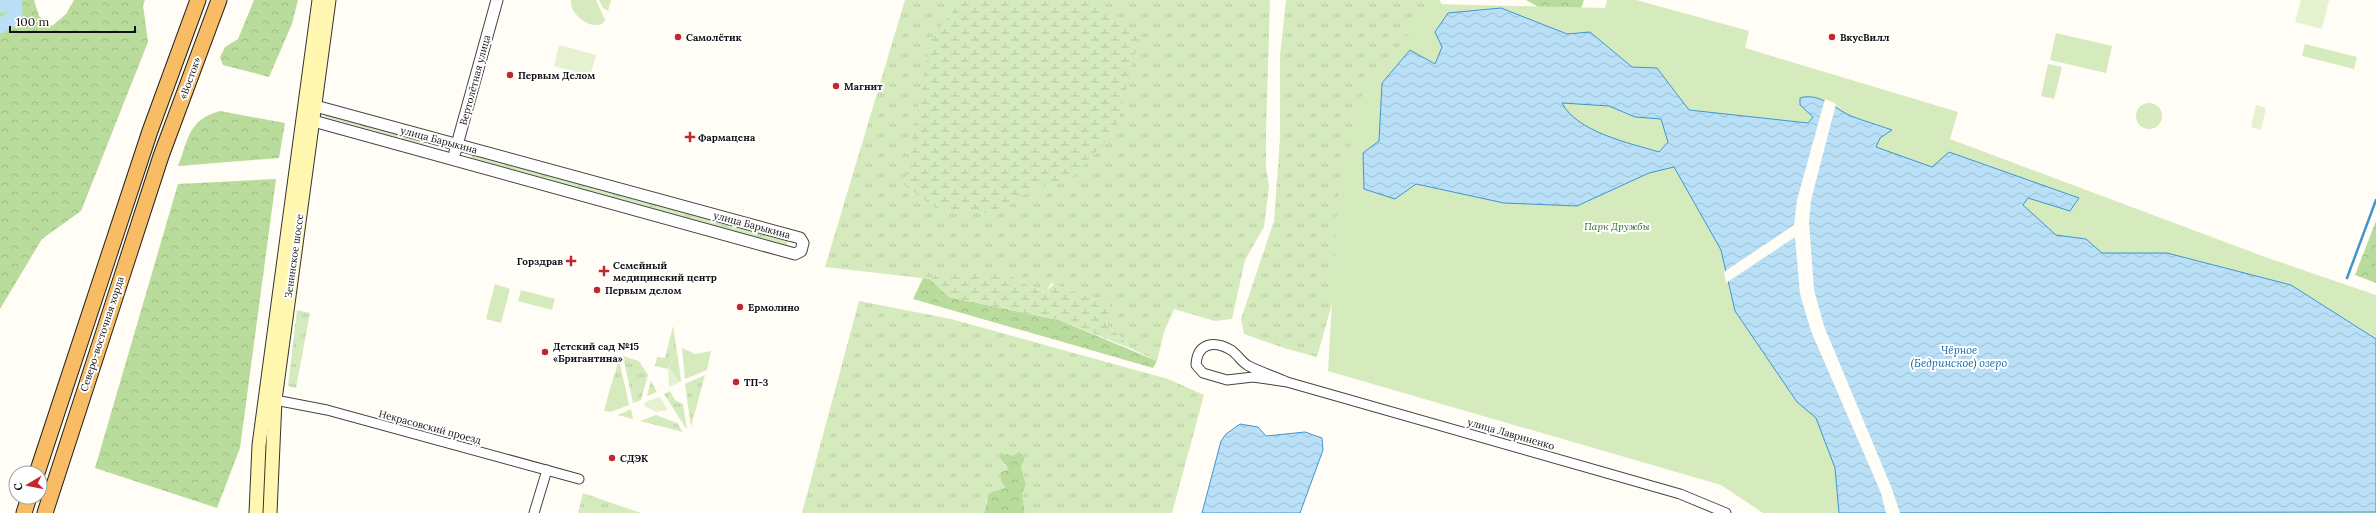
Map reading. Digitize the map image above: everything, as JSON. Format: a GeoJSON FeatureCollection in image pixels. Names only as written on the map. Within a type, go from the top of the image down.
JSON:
{"type":"FeatureCollection","features":[{"type":"Feature","properties":{"kind":"highway","name":"«Восток»"},"geometry":{"type":"LineString","coordinates":[[150,131],[198,0]]}},
{"type":"Feature","properties":{"kind":"highway","name":"«Восток»"},"geometry":{"type":"LineString","coordinates":[[161,156],[219,0]]}},
{"type":"Feature","properties":{"kind":"highway","name":"Северо-восточная хорда"},"geometry":{"type":"LineString","coordinates":[[40,465],[150,131]]}},
{"type":"Feature","properties":{"kind":"highway","name":"Северо-восточная хорда"},"geometry":{"type":"LineString","coordinates":[[45,513],[161,156]]}},
{"type":"Feature","properties":{"kind":"main road"},"geometry":{"type":"LineString","coordinates":[[310,104],[318,0]]}},
{"type":"Feature","properties":{"kind":"main road","name":"Зенинское шоссе"},"geometry":{"type":"LineString","coordinates":[[270,513],[275,400],[310,104],[329,0]]}},
{"type":"Feature","properties":{"kind":"main road","name":"Зенинское шоссе"},"geometry":{"type":"LineString","coordinates":[[256,513],[259,446],[308,119]]}},
{"type":"Feature","properties":{"kind":"street","name":"Вертолётная улица"},"geometry":{"type":"LineString","coordinates":[[453,160],[497,0]]}},
{"type":"Feature","properties":{"kind":"street","name":"улица Барыкина"},"geometry":{"type":"LineString","coordinates":[[308,119],[795,254],[801,252],[803,243],[800,238],[310,104]]}},
{"type":"Feature","properties":{"kind":"street"},"geometry":{"type":"LineString","coordinates":[[1208,344],[1228,349],[1247,365],[1287,382],[1253,377],[1230,380],[1203,373],[1196,365],[1200,349],[1208,344]]}},
{"type":"Feature","properties":{"kind":"street","name":"улица Лавриненко"},"geometry":{"type":"LineString","coordinates":[[1287,382],[1675,493],[1726,513]]}},
{"type":"Feature","properties":{"kind":"street","name":"Некрасовский проезд"},"geometry":{"type":"LineString","coordinates":[[275,400],[327,410],[579,479]]}},
{"type":"Feature","properties":{"kind":"street"},"geometry":{"type":"LineString","coordinates":[[534,513],[547,470]]}},
{"type":"Feature","properties":{"kind":"green space"},"geometry":{"type":"Polygon","coordinates":[[[0,0],[34,0],[39,16],[52,26],[66,14],[74,0],[145,0],[143,5],[148,42],[81,211],[42,239],[0,309],[0,0]]]}},
{"type":"Feature","properties":{"kind":"green space"},"geometry":{"type":"Polygon","coordinates":[[[254,0],[298,0],[292,24],[269,77],[223,65],[220,57],[225,47],[238,39],[254,0]]]}},
{"type":"Feature","properties":{"kind":"green space"},"geometry":{"type":"Polygon","coordinates":[[[571,0],[596,0],[605,20],[603,23],[598,25],[587,23],[573,11],[571,0]]]}},
{"type":"Feature","properties":{"kind":"green space"},"geometry":{"type":"Polygon","coordinates":[[[599,0],[611,0],[608,11],[603,8],[599,0]]]}},
{"type":"Feature","properties":{"kind":"green space"},"geometry":{"type":"Polygon","coordinates":[[[905,0],[1270,0],[1266,134],[1266,168],[1269,186],[1264,227],[1245,260],[1232,319],[1215,321],[1174,309],[1164,332],[1157,361],[1132,349],[1106,323],[1109,305],[1051,283],[1046,292],[1014,280],[938,273],[930,279],[825,267],[905,0]]]}},
{"type":"Feature","properties":{"kind":"green space"},"geometry":{"type":"Polygon","coordinates":[[[962,0],[1096,0],[1139,38],[1115,131],[1069,181],[1039,187],[989,213],[936,208],[904,185],[931,38],[962,0]]]}},
{"type":"Feature","properties":{"kind":"green space"},"geometry":{"type":"Polygon","coordinates":[[[1286,0],[1439,0],[1448,13],[1364,189],[1317,357],[1287,349],[1244,334],[1241,319],[1274,221],[1280,139],[1280,55],[1286,0]]]}},
{"type":"Feature","properties":{"kind":"green space"},"geometry":{"type":"Polygon","coordinates":[[[1526,0],[1584,0],[1581,8],[1549,13],[1526,0]]]}},
{"type":"Feature","properties":{"kind":"green space","name":"Чёрное (Бедринское) озеро"},"geometry":{"type":"Polygon","coordinates":[[[1607,0],[1636,0],[1749,31],[1745,48],[1958,112],[1950,139],[2268,258],[2376,295],[2376,513],[1763,513],[1721,485],[1328,371],[1338,198],[1363,90],[1433,4],[1605,8],[1607,0]]]}},
{"type":"Feature","properties":{"kind":"green space"},"geometry":{"type":"Polygon","coordinates":[[[2301,0],[2329,0],[2322,29],[2295,22],[2301,0]]]}},
{"type":"Feature","properties":{"kind":"green space"},"geometry":{"type":"Polygon","coordinates":[[[2056,33],[2112,46],[2106,73],[2050,60],[2056,33]]]}},
{"type":"Feature","properties":{"kind":"green space"},"geometry":{"type":"Polygon","coordinates":[[[2305,44],[2357,57],[2354,69],[2302,56],[2305,44]]]}},
{"type":"Feature","properties":{"kind":"green space"},"geometry":{"type":"Polygon","coordinates":[[[559,45],[596,55],[590,76],[554,66],[559,45]]]}},
{"type":"Feature","properties":{"kind":"green space"},"geometry":{"type":"Polygon","coordinates":[[[2048,64],[2062,67],[2054,99],[2041,96],[2048,64]]]}},
{"type":"Feature","properties":{"kind":"green space"},"geometry":{"type":"Polygon","coordinates":[[[2149,103],[2158,107],[2162,116],[2158,125],[2149,129],[2140,125],[2136,116],[2140,107],[2149,103]]]}},
{"type":"Feature","properties":{"kind":"green space"},"geometry":{"type":"Polygon","coordinates":[[[2256,105],[2266,108],[2261,130],[2251,127],[2256,105]]]}},
{"type":"Feature","properties":{"kind":"green space"},"geometry":{"type":"Polygon","coordinates":[[[220,111],[285,123],[279,158],[178,166],[191,131],[201,119],[220,111]]]}},
{"type":"Feature","properties":{"kind":"green space"},"geometry":{"type":"Polygon","coordinates":[[[322,113],[425,141],[424,145],[326,117],[322,113]]]}},
{"type":"Feature","properties":{"kind":"green space"},"geometry":{"type":"Polygon","coordinates":[[[472,154],[788,240],[787,246],[471,158],[472,154]]]}},
{"type":"Feature","properties":{"kind":"green space"},"geometry":{"type":"Polygon","coordinates":[[[276,179],[240,448],[217,508],[95,468],[178,184],[276,179]]]}},
{"type":"Feature","properties":{"kind":"green space"},"geometry":{"type":"Polygon","coordinates":[[[2376,221],[2376,283],[2355,275],[2376,221]]]}},
{"type":"Feature","properties":{"kind":"green space"},"geometry":{"type":"Polygon","coordinates":[[[1012,272],[1014,280],[1045,292],[1054,284],[1110,305],[1106,323],[1132,349],[1059,320],[949,297],[930,279],[938,273],[1012,272]]]}},
{"type":"Feature","properties":{"kind":"green space"},"geometry":{"type":"Polygon","coordinates":[[[923,278],[930,279],[949,297],[1059,320],[1157,361],[1153,368],[913,299],[923,278]]]}},
{"type":"Feature","properties":{"kind":"green space"},"geometry":{"type":"Polygon","coordinates":[[[495,284],[510,289],[501,323],[486,319],[495,284]]]}},
{"type":"Feature","properties":{"kind":"green space"},"geometry":{"type":"Polygon","coordinates":[[[521,290],[555,299],[552,310],[518,301],[521,290]]]}},
{"type":"Feature","properties":{"kind":"green space"},"geometry":{"type":"Polygon","coordinates":[[[859,301],[951,319],[1168,379],[1204,395],[1172,513],[1025,513],[1022,493],[1026,485],[1021,467],[1025,459],[1003,464],[1010,470],[1006,488],[986,500],[987,508],[984,513],[802,513],[859,301]]]}},
{"type":"Feature","properties":{"kind":"green space"},"geometry":{"type":"Polygon","coordinates":[[[297,310],[310,313],[296,388],[288,386],[297,310]]]}},
{"type":"Feature","properties":{"kind":"green space"},"geometry":{"type":"Polygon","coordinates":[[[673,326],[677,351],[668,369],[655,366],[657,357],[665,358],[673,326]]]}},
{"type":"Feature","properties":{"kind":"green space"},"geometry":{"type":"Polygon","coordinates":[[[682,348],[695,354],[711,351],[707,370],[685,379],[682,348]]]}},
{"type":"Feature","properties":{"kind":"green space"},"geometry":{"type":"Polygon","coordinates":[[[677,351],[681,381],[680,382],[669,368],[677,351]]]}},
{"type":"Feature","properties":{"kind":"green space"},"geometry":{"type":"Polygon","coordinates":[[[623,356],[639,361],[648,375],[641,400],[633,403],[623,356]]]}},
{"type":"Feature","properties":{"kind":"green space"},"geometry":{"type":"Polygon","coordinates":[[[619,360],[625,386],[615,386],[612,382],[619,360]]]}},
{"type":"Feature","properties":{"kind":"green space"},"geometry":{"type":"Polygon","coordinates":[[[669,368],[680,382],[669,387],[668,369],[669,368]]]}},
{"type":"Feature","properties":{"kind":"green space"},"geometry":{"type":"Polygon","coordinates":[[[705,375],[691,427],[685,384],[705,375]]]}},
{"type":"Feature","properties":{"kind":"green space"},"geometry":{"type":"Polygon","coordinates":[[[651,381],[657,392],[647,396],[651,381]]]}},
{"type":"Feature","properties":{"kind":"green space"},"geometry":{"type":"Polygon","coordinates":[[[612,382],[615,386],[625,386],[629,405],[611,412],[604,411],[612,382]]]}},
{"type":"Feature","properties":{"kind":"green space"},"geometry":{"type":"Polygon","coordinates":[[[670,391],[675,400],[683,404],[687,430],[664,394],[670,391]]]}},
{"type":"Feature","properties":{"kind":"green space"},"geometry":{"type":"Polygon","coordinates":[[[660,397],[668,410],[656,412],[644,406],[645,402],[660,397]]]}},
{"type":"Feature","properties":{"kind":"green space"},"geometry":{"type":"Polygon","coordinates":[[[631,409],[633,419],[618,415],[631,409]]]}},
{"type":"Feature","properties":{"kind":"green space"},"geometry":{"type":"Polygon","coordinates":[[[656,415],[677,423],[683,432],[640,421],[656,415]]]}},
{"type":"Feature","properties":{"kind":"green space"},"geometry":{"type":"Polygon","coordinates":[[[1020,452],[1025,459],[1021,467],[1026,485],[1022,493],[1025,513],[984,513],[989,493],[1006,488],[1001,481],[1001,472],[1009,470],[999,456],[1007,454],[1012,456],[1020,452]]]}},
{"type":"Feature","properties":{"kind":"green space"},"geometry":{"type":"Polygon","coordinates":[[[583,493],[641,513],[578,513],[583,493]]]}},
{"type":"Feature","properties":{"kind":"water","name":"Чёрное (Бедринское) озеро"},"geometry":{"type":"Polygon","coordinates":[[[1501,8],[1567,34],[1590,32],[1632,67],[1657,68],[1689,110],[1808,123],[1813,117],[1800,105],[1800,98],[1814,97],[1827,102],[1851,116],[1892,130],[1880,138],[1876,147],[1932,167],[1949,152],[2079,198],[2070,211],[2028,198],[2023,205],[2056,235],[2086,239],[2102,253],[2167,253],[2291,285],[2376,339],[2376,512],[1839,513],[1835,468],[1816,418],[1797,402],[1735,311],[1721,250],[1674,167],[1649,173],[1577,206],[1504,203],[1416,184],[1395,199],[1364,189],[1363,153],[1379,141],[1382,83],[1410,50],[1435,64],[1442,47],[1435,32],[1448,13],[1501,8]],[[1562,103],[1569,113],[1579,122],[1605,135],[1659,152],[1668,142],[1661,119],[1635,117],[1609,106],[1562,103]]]}},
{"type":"Feature","properties":{"kind":"water"},"geometry":{"type":"Polygon","coordinates":[[[1240,424],[1258,427],[1266,436],[1305,432],[1322,438],[1323,450],[1300,513],[1202,513],[1221,441],[1226,434],[1240,424]]]}},
{"type":"Feature","properties":{"kind":"pier"},"geometry":{"type":"Polygon","coordinates":[[[1825,99],[1836,104],[1811,200],[1809,223],[1814,290],[1824,326],[1892,489],[1900,513],[1886,513],[1881,493],[1811,331],[1800,294],[1795,237],[1726,283],[1724,272],[1794,225],[1797,200],[1825,99]]]}},
{"type":"Feature","properties":{"kind":"waterway"},"geometry":{"type":"LineString","coordinates":[[0,5],[15,4],[15,17],[0,26]]}},
{"type":"Feature","properties":{"kind":"waterway"},"geometry":{"type":"LineString","coordinates":[[2347,278],[2376,200]]}},
{"type":"Feature","properties":{"kind":"place","name":"Самолётик"},"geometry":{"type":"Point","coordinates":[678,37]}},
{"type":"Feature","properties":{"kind":"place","name":"ВкусВилл"},"geometry":{"type":"Point","coordinates":[1832,37]}},
{"type":"Feature","properties":{"kind":"place","name":"Первым Делом"},"geometry":{"type":"Point","coordinates":[510,75]}},
{"type":"Feature","properties":{"kind":"place","name":"Магнит"},"geometry":{"type":"Point","coordinates":[836,86]}},
{"type":"Feature","properties":{"kind":"place","name":"Фармацена"},"geometry":{"type":"Point","coordinates":[690,137]}},
{"type":"Feature","properties":{"kind":"place","name":"Горздрав"},"geometry":{"type":"Point","coordinates":[571,261]}},
{"type":"Feature","properties":{"kind":"place","name":"Семейный медицинский центр"},"geometry":{"type":"Point","coordinates":[604,271]}},
{"type":"Feature","properties":{"kind":"place","name":"Первым делом"},"geometry":{"type":"Point","coordinates":[597,290]}},
{"type":"Feature","properties":{"kind":"place","name":"Ермолино"},"geometry":{"type":"Point","coordinates":[740,307]}},
{"type":"Feature","properties":{"kind":"place","name":"Детский сад №15 «Бригантина»"},"geometry":{"type":"Point","coordinates":[545,352]}},
{"type":"Feature","properties":{"kind":"place","name":"ТП-3"},"geometry":{"type":"Point","coordinates":[736,382]}},
{"type":"Feature","properties":{"kind":"place","name":"СДЭК"},"geometry":{"type":"Point","coordinates":[612,458]}},
{"type":"Feature","properties":{"kind":"park label","name":"Парк Дружбы"},"geometry":{"type":"Point","coordinates":[1617,226]}}]}
